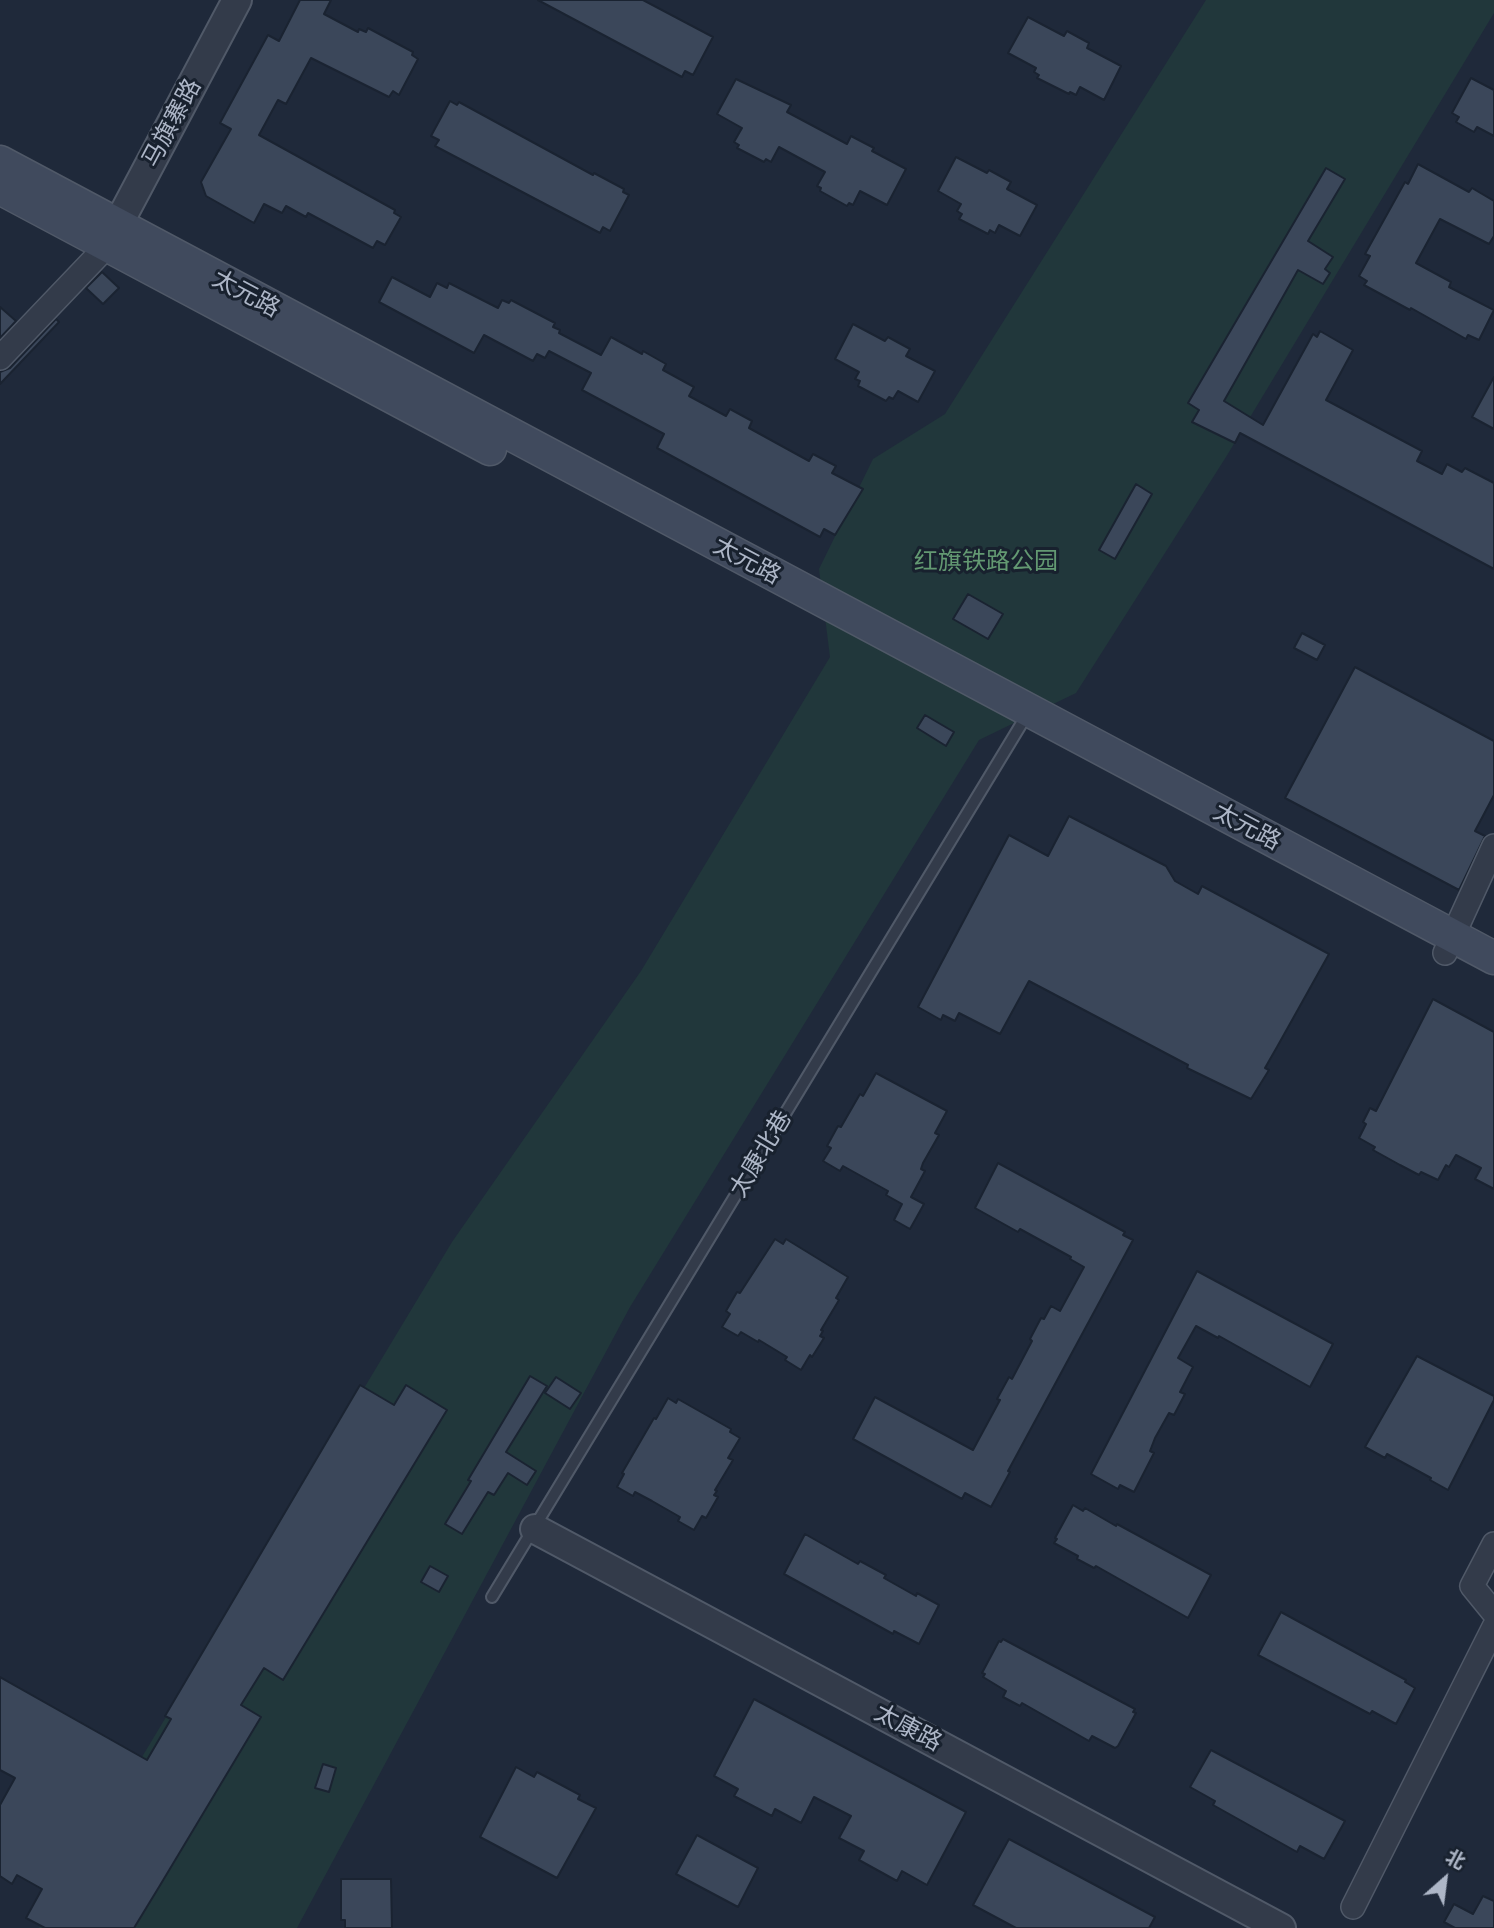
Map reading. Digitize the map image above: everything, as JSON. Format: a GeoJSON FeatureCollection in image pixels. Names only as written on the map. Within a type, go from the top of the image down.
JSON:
{"type":"FeatureCollection","features":[{"type":"Feature","properties":{"kind":"main road","name":"太元路"},"geometry":{"type":"LineString","coordinates":[[0,162],[104,231],[1449,945],[1494,979]]}},
{"type":"Feature","properties":{"kind":"main road","name":"太元路"},"geometry":{"type":"LineString","coordinates":[[0,188],[104,231]]}},
{"type":"Feature","properties":{"kind":"main road","name":"太元路"},"geometry":{"type":"LineString","coordinates":[[1449,945],[1494,958]]}},
{"type":"Feature","properties":{"kind":"street","name":"马旗寨路"},"geometry":{"type":"LineString","coordinates":[[104,231],[217,0]]}},
{"type":"Feature","properties":{"kind":"street","name":"马旗寨路"},"geometry":{"type":"LineString","coordinates":[[104,231],[237,0]]}},
{"type":"Feature","properties":{"kind":"street"},"geometry":{"type":"LineString","coordinates":[[0,358],[104,231]]}},
{"type":"Feature","properties":{"kind":"street"},"geometry":{"type":"LineString","coordinates":[[1449,945],[1494,846]]}},
{"type":"Feature","properties":{"kind":"street","name":"太康路"},"geometry":{"type":"LineString","coordinates":[[535,1528],[1243,1919],[1281,1928]]}},
{"type":"Feature","properties":{"kind":"street"},"geometry":{"type":"LineString","coordinates":[[1494,1544],[1472,1586],[1494,1613]]}},
{"type":"Feature","properties":{"kind":"street"},"geometry":{"type":"LineString","coordinates":[[1353,1907],[1494,1627]]}},
{"type":"Feature","properties":{"kind":"lane","name":"太康北巷"},"geometry":{"type":"LineString","coordinates":[[492,1597],[1023,720]]}},
{"type":"Feature","properties":{"kind":"green space","name":"红旗铁路公园"},"geometry":{"type":"Polygon","coordinates":[[[1206,0],[1494,0],[1494,13],[1226,457],[1076,693],[979,740],[630,1307],[297,1928],[39,1928],[452,1242],[641,971],[830,657],[819,569],[873,459],[945,414],[1206,0]]]}},
{"type":"Feature","properties":{"kind":"building"},"geometry":{"type":"Polygon","coordinates":[[[300,0],[331,0],[324,14],[358,32],[359,29],[366,32],[368,28],[413,52],[412,55],[418,59],[399,95],[393,91],[389,97],[311,58],[286,104],[278,100],[259,135],[395,210],[394,213],[401,217],[385,245],[377,241],[373,248],[308,213],[306,217],[286,206],[282,213],[264,204],[254,223],[206,196],[201,182],[231,129],[220,123],[268,35],[279,41],[300,0]]]}},
{"type":"Feature","properties":{"kind":"building"},"geometry":{"type":"Polygon","coordinates":[[[538,0],[643,0],[713,37],[693,75],[685,71],[682,77],[538,0]]]}},
{"type":"Feature","properties":{"kind":"building"},"geometry":{"type":"Polygon","coordinates":[[[1028,17],[1064,36],[1067,31],[1089,43],[1087,48],[1121,66],[1104,100],[1080,87],[1076,95],[1070,92],[1069,94],[1037,78],[1039,75],[1034,72],[1036,68],[1008,53],[1028,17]]]}},
{"type":"Feature","properties":{"kind":"building"},"geometry":{"type":"Polygon","coordinates":[[[1471,78],[1494,90],[1494,136],[1477,127],[1474,132],[1456,122],[1459,117],[1452,113],[1471,78]]]}},
{"type":"Feature","properties":{"kind":"building"},"geometry":{"type":"Polygon","coordinates":[[[736,79],[791,105],[787,112],[847,144],[851,136],[906,169],[887,205],[860,191],[853,205],[849,203],[847,206],[820,191],[821,188],[817,186],[825,172],[779,147],[771,162],[766,159],[764,162],[737,148],[739,145],[734,142],[742,128],[717,114],[736,79]]]}},
{"type":"Feature","properties":{"kind":"building"},"geometry":{"type":"Polygon","coordinates":[[[450,101],[457,105],[459,102],[624,189],[623,192],[629,195],[610,231],[603,227],[600,233],[435,146],[439,140],[431,136],[450,101]]]}},
{"type":"Feature","properties":{"kind":"building"},"geometry":{"type":"Polygon","coordinates":[[[956,157],[1011,182],[1007,189],[1037,205],[1020,236],[999,225],[995,233],[990,230],[988,234],[959,219],[962,214],[957,211],[961,204],[938,191],[956,157]]]}},
{"type":"Feature","properties":{"kind":"building"},"geometry":{"type":"Polygon","coordinates":[[[1418,164],[1469,192],[1472,188],[1494,201],[1494,236],[1489,244],[1440,219],[1416,263],[1451,282],[1449,287],[1494,310],[1479,340],[1468,335],[1466,339],[1411,308],[1410,310],[1364,285],[1367,281],[1359,276],[1370,256],[1365,254],[1418,164]]]}},
{"type":"Feature","properties":{"kind":"building"},"geometry":{"type":"Polygon","coordinates":[[[1326,168],[1345,179],[1308,241],[1333,257],[1325,269],[1330,273],[1323,284],[1298,270],[1224,401],[1263,425],[1313,334],[1317,337],[1320,331],[1353,350],[1326,400],[1422,451],[1417,461],[1442,474],[1447,464],[1462,472],[1465,468],[1494,483],[1494,569],[1240,433],[1235,443],[1192,422],[1199,410],[1188,403],[1326,168]]]}},
{"type":"Feature","properties":{"kind":"building"},"geometry":{"type":"Polygon","coordinates":[[[102,272],[119,288],[103,304],[86,288],[102,272]]]}},
{"type":"Feature","properties":{"kind":"building"},"geometry":{"type":"Polygon","coordinates":[[[392,277],[430,297],[437,283],[447,288],[449,283],[498,308],[502,300],[509,303],[511,300],[555,323],[553,327],[560,330],[559,333],[601,355],[611,337],[642,354],[643,351],[666,364],[663,370],[694,387],[689,396],[726,416],[730,409],[752,421],[749,428],[809,461],[813,454],[836,466],[832,473],[863,489],[835,535],[824,529],[820,537],[657,448],[664,434],[582,390],[591,373],[549,351],[545,358],[537,354],[533,361],[484,335],[474,353],[379,302],[392,277]]]}},
{"type":"Feature","properties":{"kind":"building"},"geometry":{"type":"Polygon","coordinates":[[[0,307],[16,321],[0,338],[0,307]]]}},
{"type":"Feature","properties":{"kind":"building"},"geometry":{"type":"Polygon","coordinates":[[[56,319],[59,322],[0,384],[0,372],[10,368],[56,319]]]}},
{"type":"Feature","properties":{"kind":"building"},"geometry":{"type":"Polygon","coordinates":[[[853,324],[885,341],[888,337],[910,349],[906,356],[935,371],[918,402],[898,391],[893,399],[889,397],[886,401],[858,386],[860,381],[855,379],[859,372],[835,359],[853,324]]]}},
{"type":"Feature","properties":{"kind":"building"},"geometry":{"type":"Polygon","coordinates":[[[1494,377],[1494,429],[1472,417],[1494,377]]]}},
{"type":"Feature","properties":{"kind":"building"},"geometry":{"type":"Polygon","coordinates":[[[1136,484],[1152,494],[1115,559],[1099,550],[1136,484]]]}},
{"type":"Feature","properties":{"kind":"building"},"geometry":{"type":"Polygon","coordinates":[[[968,594],[1003,614],[988,639],[953,619],[968,594]]]}},
{"type":"Feature","properties":{"kind":"building"},"geometry":{"type":"Polygon","coordinates":[[[1302,633],[1325,645],[1317,660],[1294,648],[1302,633]]]}},
{"type":"Feature","properties":{"kind":"building"},"geometry":{"type":"Polygon","coordinates":[[[1355,667],[1494,741],[1494,795],[1475,831],[1485,836],[1459,890],[1285,798],[1355,667]]]}},
{"type":"Feature","properties":{"kind":"building"},"geometry":{"type":"Polygon","coordinates":[[[925,715],[954,732],[946,746],[917,728],[925,715]]]}},
{"type":"Feature","properties":{"kind":"building"},"geometry":{"type":"Polygon","coordinates":[[[1069,816],[1166,866],[1175,881],[1198,894],[1202,886],[1329,954],[1265,1068],[1269,1070],[1251,1099],[1187,1068],[1188,1065],[1029,981],[1000,1034],[959,1013],[955,1021],[943,1015],[941,1020],[918,1007],[1009,835],[1048,856],[1069,816]]]}},
{"type":"Feature","properties":{"kind":"building"},"geometry":{"type":"Polygon","coordinates":[[[1433,999],[1494,1032],[1494,1189],[1475,1179],[1481,1168],[1456,1155],[1449,1167],[1446,1165],[1438,1180],[1421,1172],[1419,1175],[1400,1165],[1373,1150],[1375,1147],[1359,1138],[1370,1108],[1376,1111],[1433,999]]]}},
{"type":"Feature","properties":{"kind":"building"},"geometry":{"type":"Polygon","coordinates":[[[876,1073],[947,1111],[935,1133],[939,1135],[923,1163],[921,1169],[925,1171],[911,1197],[924,1204],[910,1229],[894,1220],[902,1204],[886,1195],[888,1191],[843,1166],[840,1171],[823,1161],[831,1148],[827,1146],[838,1126],[841,1127],[876,1073]]]}},
{"type":"Feature","properties":{"kind":"building"},"geometry":{"type":"Polygon","coordinates":[[[998,1163],[1125,1232],[1123,1235],[1133,1240],[991,1507],[965,1493],[962,1499],[853,1439],[875,1397],[973,1450],[1000,1400],[997,1399],[1009,1377],[1012,1379],[1032,1341],[1030,1339],[1041,1318],[1044,1319],[1051,1306],[1060,1311],[1084,1267],[1020,1229],[1018,1232],[975,1208],[998,1163]]]}},
{"type":"Feature","properties":{"kind":"building"},"geometry":{"type":"Polygon","coordinates":[[[775,1239],[783,1244],[786,1239],[848,1277],[836,1298],[839,1300],[821,1330],[823,1331],[820,1336],[824,1338],[801,1370],[785,1360],[787,1357],[759,1340],[758,1342],[741,1332],[738,1336],[722,1327],[730,1314],[726,1311],[737,1292],[740,1293],[775,1239]]]}},
{"type":"Feature","properties":{"kind":"building"},"geometry":{"type":"Polygon","coordinates":[[[1197,1271],[1333,1344],[1310,1387],[1196,1326],[1178,1358],[1193,1367],[1180,1392],[1185,1394],[1174,1415],[1169,1413],[1155,1438],[1150,1451],[1154,1453],[1134,1492],[1120,1485],[1118,1489],[1091,1474],[1197,1271]]]}},
{"type":"Feature","properties":{"kind":"building"},"geometry":{"type":"Polygon","coordinates":[[[1417,1356],[1494,1396],[1448,1490],[1387,1454],[1385,1458],[1365,1447],[1417,1356]]]}},
{"type":"Feature","properties":{"kind":"building"},"geometry":{"type":"Polygon","coordinates":[[[530,1376],[547,1386],[506,1452],[536,1471],[527,1485],[508,1473],[494,1495],[488,1492],[462,1534],[445,1524],[530,1376]]]}},
{"type":"Feature","properties":{"kind":"building"},"geometry":{"type":"Polygon","coordinates":[[[556,1377],[581,1393],[570,1409],[545,1393],[556,1377]]]}},
{"type":"Feature","properties":{"kind":"building"},"geometry":{"type":"Polygon","coordinates":[[[360,1385],[394,1405],[406,1385],[447,1410],[283,1680],[264,1668],[241,1705],[261,1717],[134,1928],[45,1928],[26,1918],[42,1889],[17,1875],[12,1884],[0,1876],[0,1805],[15,1778],[0,1770],[0,1677],[147,1760],[171,1719],[165,1716],[360,1385]]]}},
{"type":"Feature","properties":{"kind":"building"},"geometry":{"type":"Polygon","coordinates":[[[668,1398],[676,1403],[678,1399],[731,1429],[730,1432],[740,1438],[728,1458],[733,1460],[715,1490],[717,1491],[714,1495],[718,1497],[706,1518],[702,1516],[694,1530],[678,1521],[680,1517],[652,1501],[635,1492],[633,1496],[617,1487],[624,1474],[622,1473],[668,1398]]]}},
{"type":"Feature","properties":{"kind":"building"},"geometry":{"type":"Polygon","coordinates":[[[1073,1505],[1083,1511],[1085,1508],[1116,1526],[1117,1524],[1211,1575],[1188,1618],[1096,1566],[1094,1568],[1077,1559],[1078,1556],[1054,1543],[1073,1505]]]}},
{"type":"Feature","properties":{"kind":"building"},"geometry":{"type":"Polygon","coordinates":[[[805,1534],[858,1564],[860,1561],[886,1575],[884,1578],[916,1596],[917,1593],[939,1605],[919,1644],[894,1631],[893,1634],[784,1574],[805,1534]]]}},
{"type":"Feature","properties":{"kind":"building"},"geometry":{"type":"Polygon","coordinates":[[[430,1566],[448,1576],[439,1592],[421,1582],[430,1566]]]}},
{"type":"Feature","properties":{"kind":"building"},"geometry":{"type":"Polygon","coordinates":[[[1281,1612],[1406,1680],[1405,1682],[1415,1688],[1396,1724],[1372,1711],[1370,1714],[1258,1655],[1281,1612]]]}},
{"type":"Feature","properties":{"kind":"building"},"geometry":{"type":"Polygon","coordinates":[[[1003,1639],[1135,1709],[1133,1712],[1136,1713],[1118,1746],[1115,1748],[1092,1736],[1089,1741],[1022,1703],[1020,1706],[1003,1697],[1006,1691],[983,1677],[985,1674],[982,1673],[999,1641],[1003,1639]]]}},
{"type":"Feature","properties":{"kind":"building"},"geometry":{"type":"Polygon","coordinates":[[[754,1699],[966,1812],[927,1885],[902,1871],[897,1881],[859,1860],[864,1851],[839,1838],[851,1816],[814,1797],[801,1823],[775,1809],[772,1816],[734,1796],[738,1789],[714,1776],[754,1699]]]}},
{"type":"Feature","properties":{"kind":"building"},"geometry":{"type":"Polygon","coordinates":[[[1211,1750],[1345,1821],[1324,1859],[1300,1846],[1297,1852],[1213,1805],[1215,1801],[1190,1787],[1211,1750]]]}},
{"type":"Feature","properties":{"kind":"building"},"geometry":{"type":"Polygon","coordinates":[[[323,1764],[336,1768],[329,1792],[315,1788],[323,1764]]]}},
{"type":"Feature","properties":{"kind":"building"},"geometry":{"type":"Polygon","coordinates":[[[516,1767],[534,1777],[537,1772],[580,1795],[578,1799],[596,1808],[557,1878],[480,1837],[516,1767]]]}},
{"type":"Feature","properties":{"kind":"building"},"geometry":{"type":"Polygon","coordinates":[[[697,1835],[758,1868],[738,1907],[676,1874],[697,1835]]]}},
{"type":"Feature","properties":{"kind":"building"},"geometry":{"type":"Polygon","coordinates":[[[1009,1839],[1155,1917],[1149,1928],[1016,1928],[973,1905],[1009,1839]]]}},
{"type":"Feature","properties":{"kind":"building"},"geometry":{"type":"Polygon","coordinates":[[[341,1879],[391,1879],[392,1928],[345,1928],[345,1920],[341,1920],[341,1879]]]}},
{"type":"Feature","properties":{"kind":"building"},"geometry":{"type":"Polygon","coordinates":[[[1483,1896],[1494,1901],[1494,1928],[1455,1928],[1444,1922],[1454,1904],[1473,1914],[1483,1896]]]}}]}
